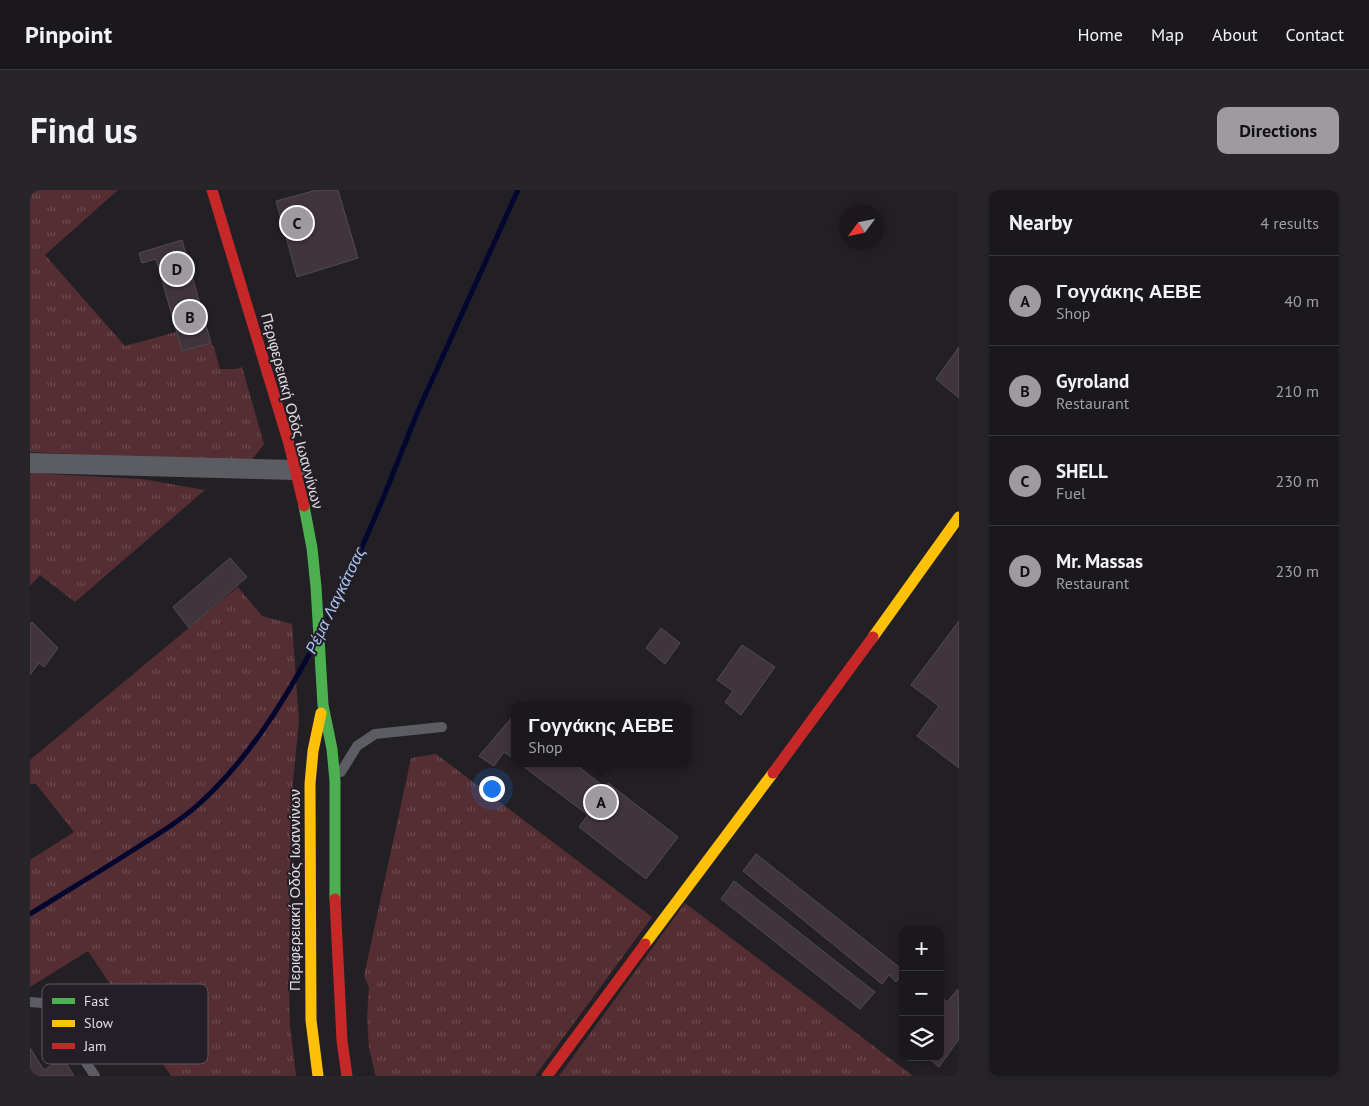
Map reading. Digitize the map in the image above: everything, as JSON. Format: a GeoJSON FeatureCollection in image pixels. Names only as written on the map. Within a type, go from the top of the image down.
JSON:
{"type":"FeatureCollection","features":[{"type":"Feature","properties":{"kind":"main road","name":"Περιφερειακή Οδός Ιωαννίνων"},"geometry":{"type":"LineString","coordinates":[[212,190],[296,470],[312,548],[323,704],[332,749],[335,781],[334,890],[342,1041],[346,1076]]}},
{"type":"Feature","properties":{"kind":"main road"},"geometry":{"type":"LineString","coordinates":[[547,1076],[831,695],[959,517]]}},
{"type":"Feature","properties":{"kind":"main road","name":"Περιφερειακή Οδός Ιωαννίνων"},"geometry":{"type":"LineString","coordinates":[[318,1076],[312,1043],[311,1020],[310,784],[313,751],[323,704]]}},
{"type":"Feature","properties":{"kind":"street"},"geometry":{"type":"LineString","coordinates":[[30,463],[296,470]]}},
{"type":"Feature","properties":{"kind":"lane"},"geometry":{"type":"LineString","coordinates":[[335,781],[357,746],[375,734],[442,727]]}},
{"type":"Feature","properties":{"kind":"lane"},"geometry":{"type":"LineString","coordinates":[[87,1064],[95,1076]]}},
{"type":"Feature","properties":{"kind":"green space"},"geometry":{"type":"Polygon","coordinates":[[[30,190],[118,190],[45,255],[125,346],[176,332],[182,351],[211,343],[220,369],[242,367],[264,444],[251,461],[30,452],[30,190]]]}},
{"type":"Feature","properties":{"kind":"green space"},"geometry":{"type":"Polygon","coordinates":[[[30,473],[142,479],[205,490],[75,602],[40,575],[30,586],[30,473]]]}},
{"type":"Feature","properties":{"kind":"green space"},"geometry":{"type":"Polygon","coordinates":[[[238,587],[262,616],[292,624],[299,720],[293,782],[289,981],[290,1025],[296,1076],[171,1076],[163,1064],[208,1064],[208,984],[110,984],[88,951],[30,987],[30,860],[74,832],[36,784],[30,784],[30,760],[238,587]]]}},
{"type":"Feature","properties":{"kind":"green space"},"geometry":{"type":"Polygon","coordinates":[[[436,754],[652,917],[535,1076],[376,1076],[375,1074],[369,1048],[367,1017],[369,987],[364,976],[411,758],[436,754]]]}},
{"type":"Feature","properties":{"kind":"green space"},"geometry":{"type":"Polygon","coordinates":[[[685,903],[913,1076],[559,1076],[685,903]]]}},
{"type":"Feature","properties":{"kind":"building"},"geometry":{"type":"Polygon","coordinates":[[[317,190],[338,190],[358,258],[297,277],[276,201],[317,190]]]}},
{"type":"Feature","properties":{"kind":"building"},"geometry":{"type":"Polygon","coordinates":[[[182,240],[211,343],[182,351],[156,259],[142,263],[139,253],[182,240]]]}},
{"type":"Feature","properties":{"kind":"building"},"geometry":{"type":"Polygon","coordinates":[[[959,347],[959,398],[936,379],[959,347]]]}},
{"type":"Feature","properties":{"kind":"building"},"geometry":{"type":"Polygon","coordinates":[[[230,558],[247,577],[189,628],[173,607],[230,558]]]}},
{"type":"Feature","properties":{"kind":"building"},"geometry":{"type":"Polygon","coordinates":[[[959,621],[959,768],[917,736],[939,706],[911,685],[959,621]]]}},
{"type":"Feature","properties":{"kind":"building"},"geometry":{"type":"Polygon","coordinates":[[[32,622],[58,648],[44,667],[39,663],[30,675],[30,624],[32,622]]]}},
{"type":"Feature","properties":{"kind":"building"},"geometry":{"type":"Polygon","coordinates":[[[661,628],[680,643],[665,664],[646,648],[661,628]]]}},
{"type":"Feature","properties":{"kind":"building"},"geometry":{"type":"Polygon","coordinates":[[[742,645],[775,667],[741,715],[725,702],[733,691],[717,680],[742,645]]]}},
{"type":"Feature","properties":{"kind":"building"},"geometry":{"type":"Polygon","coordinates":[[[511,718],[511,757],[504,752],[494,766],[479,756],[511,718]]]}},
{"type":"Feature","properties":{"kind":"building"},"geometry":{"type":"Polygon","coordinates":[[[524,767],[579,767],[606,788],[608,783],[678,837],[646,879],[579,827],[588,815],[524,767]]]}},
{"type":"Feature","properties":{"kind":"building"},"geometry":{"type":"Polygon","coordinates":[[[756,854],[899,967],[899,978],[896,982],[889,975],[882,984],[743,871],[756,854]]]}},
{"type":"Feature","properties":{"kind":"building"},"geometry":{"type":"Polygon","coordinates":[[[734,881],[875,992],[860,1009],[721,899],[734,881]]]}},
{"type":"Feature","properties":{"kind":"building"},"geometry":{"type":"Polygon","coordinates":[[[958,989],[959,1039],[944,1060],[944,999],[947,1002],[958,989]]]}},
{"type":"Feature","properties":{"kind":"building"},"geometry":{"type":"Polygon","coordinates":[[[30,1048],[44,1070],[54,1064],[67,1064],[74,1076],[30,1076],[30,1048]]]}},
{"type":"Feature","properties":{"kind":"building"},"geometry":{"type":"Polygon","coordinates":[[[932,1061],[943,1061],[939,1067],[932,1061]]]}},
{"type":"Feature","properties":{"kind":"waterway","name":"Ρέμα Λαγκάτσας"},"geometry":{"type":"LineString","coordinates":[[329,617],[350,575],[418,411],[518,190]]}},
{"type":"Feature","properties":{"kind":"waterway","name":"Ρέμα Λαγκάτσας"},"geometry":{"type":"LineString","coordinates":[[30,914],[166,829],[200,803],[232,770],[261,733],[287,694],[310,653]]}},
{"type":"Feature","properties":{"kind":"traffic: fast"},"geometry":{"type":"LineString","coordinates":[[304,506],[312,548],[316,587],[323,705],[332,749],[335,781],[335,899]]}},
{"type":"Feature","properties":{"kind":"traffic: slow"},"geometry":{"type":"LineString","coordinates":[[873,637],[959,517]]}},
{"type":"Feature","properties":{"kind":"traffic: slow"},"geometry":{"type":"LineString","coordinates":[[318,1076],[311,1020],[310,784],[313,751],[321,713]]}},
{"type":"Feature","properties":{"kind":"traffic: slow"},"geometry":{"type":"LineString","coordinates":[[645,944],[773,773]]}},
{"type":"Feature","properties":{"kind":"traffic: jam"},"geometry":{"type":"LineString","coordinates":[[212,190],[289,444],[304,506]]}},
{"type":"Feature","properties":{"kind":"traffic: jam"},"geometry":{"type":"LineString","coordinates":[[773,773],[873,637]]}},
{"type":"Feature","properties":{"kind":"traffic: jam"},"geometry":{"type":"LineString","coordinates":[[335,899],[342,1041],[347,1076]]}},
{"type":"Feature","properties":{"kind":"traffic: jam"},"geometry":{"type":"LineString","coordinates":[[547,1076],[645,944]]}},
{"type":"Feature","properties":{"kind":"place","name":"SHELL"},"geometry":{"type":"Point","coordinates":[297,223]}},
{"type":"Feature","properties":{"kind":"place","name":"Mr. Massas"},"geometry":{"type":"Point","coordinates":[177,269]}},
{"type":"Feature","properties":{"kind":"place","name":"Gyroland"},"geometry":{"type":"Point","coordinates":[190,317]}},
{"type":"Feature","properties":{"kind":"place","name":"Γογγάκης ΑΕΒΕ"},"geometry":{"type":"Point","coordinates":[601,802]}}]}
